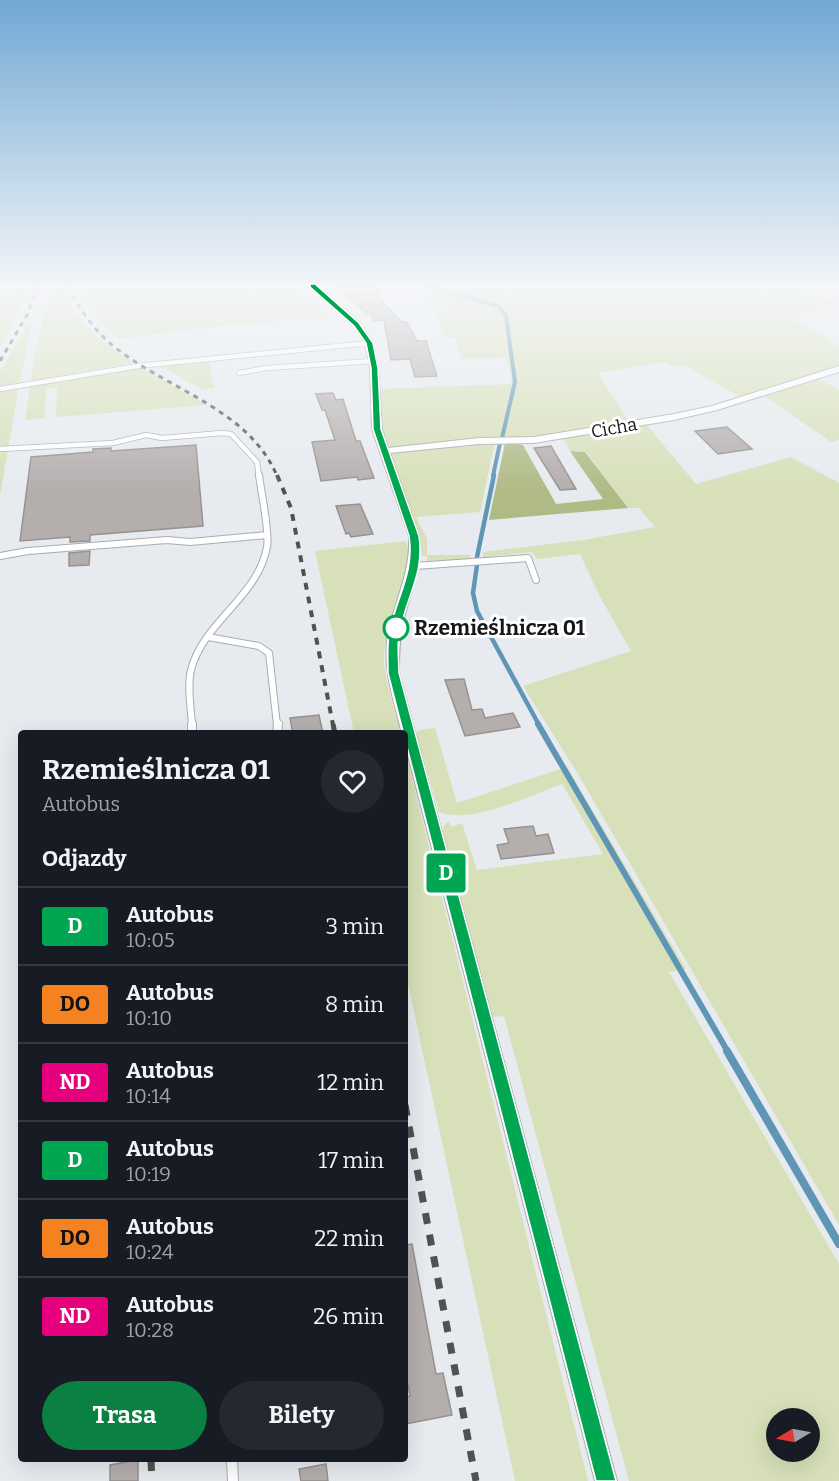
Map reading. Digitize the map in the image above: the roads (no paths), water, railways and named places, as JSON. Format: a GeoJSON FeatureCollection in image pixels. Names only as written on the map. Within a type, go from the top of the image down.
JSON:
{"type":"FeatureCollection","features":[{"type":"Feature","properties":{"kind":"street"},"geometry":{"type":"LineString","coordinates":[[372,355],[377,429],[414,536],[416,566],[394,636],[393,673],[606,1481]]}},
{"type":"Feature","properties":{"kind":"street","name":"Cicha"},"geometry":{"type":"LineString","coordinates":[[383,451],[479,441],[534,440],[674,417],[714,408],[839,369]]}},
{"type":"Feature","properties":{"kind":"lane"},"geometry":{"type":"LineString","coordinates":[[0,389],[143,364],[212,355]]}},
{"type":"Feature","properties":{"kind":"lane"},"geometry":{"type":"LineString","coordinates":[[239,373],[267,368],[373,361]]}},
{"type":"Feature","properties":{"kind":"lane"},"geometry":{"type":"LineString","coordinates":[[0,449],[113,443],[142,435],[162,438],[227,433],[243,444],[257,462],[267,535],[266,555],[195,655],[190,672],[192,730]]}},
{"type":"Feature","properties":{"kind":"lane"},"geometry":{"type":"LineString","coordinates":[[0,556],[15,555],[28,550],[143,541],[190,542],[267,535]]}},
{"type":"Feature","properties":{"kind":"lane"},"geometry":{"type":"LineString","coordinates":[[416,566],[528,558],[536,580]]}},
{"type":"Feature","properties":{"kind":"lane"},"geometry":{"type":"LineString","coordinates":[[208,636],[259,646],[269,653],[278,716],[277,730]]}},
{"type":"Feature","properties":{"kind":"lane"},"geometry":{"type":"LineString","coordinates":[[232,1462],[233,1481]]}},
{"type":"Feature","properties":{"kind":"waterway"},"geometry":{"type":"LineString","coordinates":[[502,438],[515,382],[511,355]]}},
{"type":"Feature","properties":{"kind":"waterway"},"geometry":{"type":"LineString","coordinates":[[493,476],[500,443]]}},
{"type":"Feature","properties":{"kind":"waterway"},"geometry":{"type":"LineString","coordinates":[[477,557],[494,475]]}},
{"type":"Feature","properties":{"kind":"waterway"},"geometry":{"type":"LineString","coordinates":[[477,565],[473,593],[477,611],[539,725]]}},
{"type":"Feature","properties":{"kind":"waterway"},"geometry":{"type":"LineString","coordinates":[[538,724],[728,1052]]}},
{"type":"Feature","properties":{"kind":"waterway"},"geometry":{"type":"LineString","coordinates":[[727,1051],[839,1244]]}},
{"type":"Feature","properties":{"kind":"railway"},"geometry":{"type":"LineString","coordinates":[[0,361],[3,355]]}},
{"type":"Feature","properties":{"kind":"railway"},"geometry":{"type":"LineString","coordinates":[[126,355],[226,416],[264,452],[277,476]]}},
{"type":"Feature","properties":{"kind":"railway"},"geometry":{"type":"LineString","coordinates":[[277,475],[291,508],[333,725]]}},
{"type":"Feature","properties":{"kind":"railway"},"geometry":{"type":"LineString","coordinates":[[333,724],[334,730]]}},
{"type":"Feature","properties":{"kind":"railway"},"geometry":{"type":"LineString","coordinates":[[408,1121],[476,1481]]}},
{"type":"Feature","properties":{"kind":"railway"},"geometry":{"type":"LineString","coordinates":[[151,1462],[152,1481]]}},
{"type":"Feature","properties":{"kind":"place","name":"Rzemieślnicza 01"},"geometry":{"type":"Point","coordinates":[396,628]}}]}
